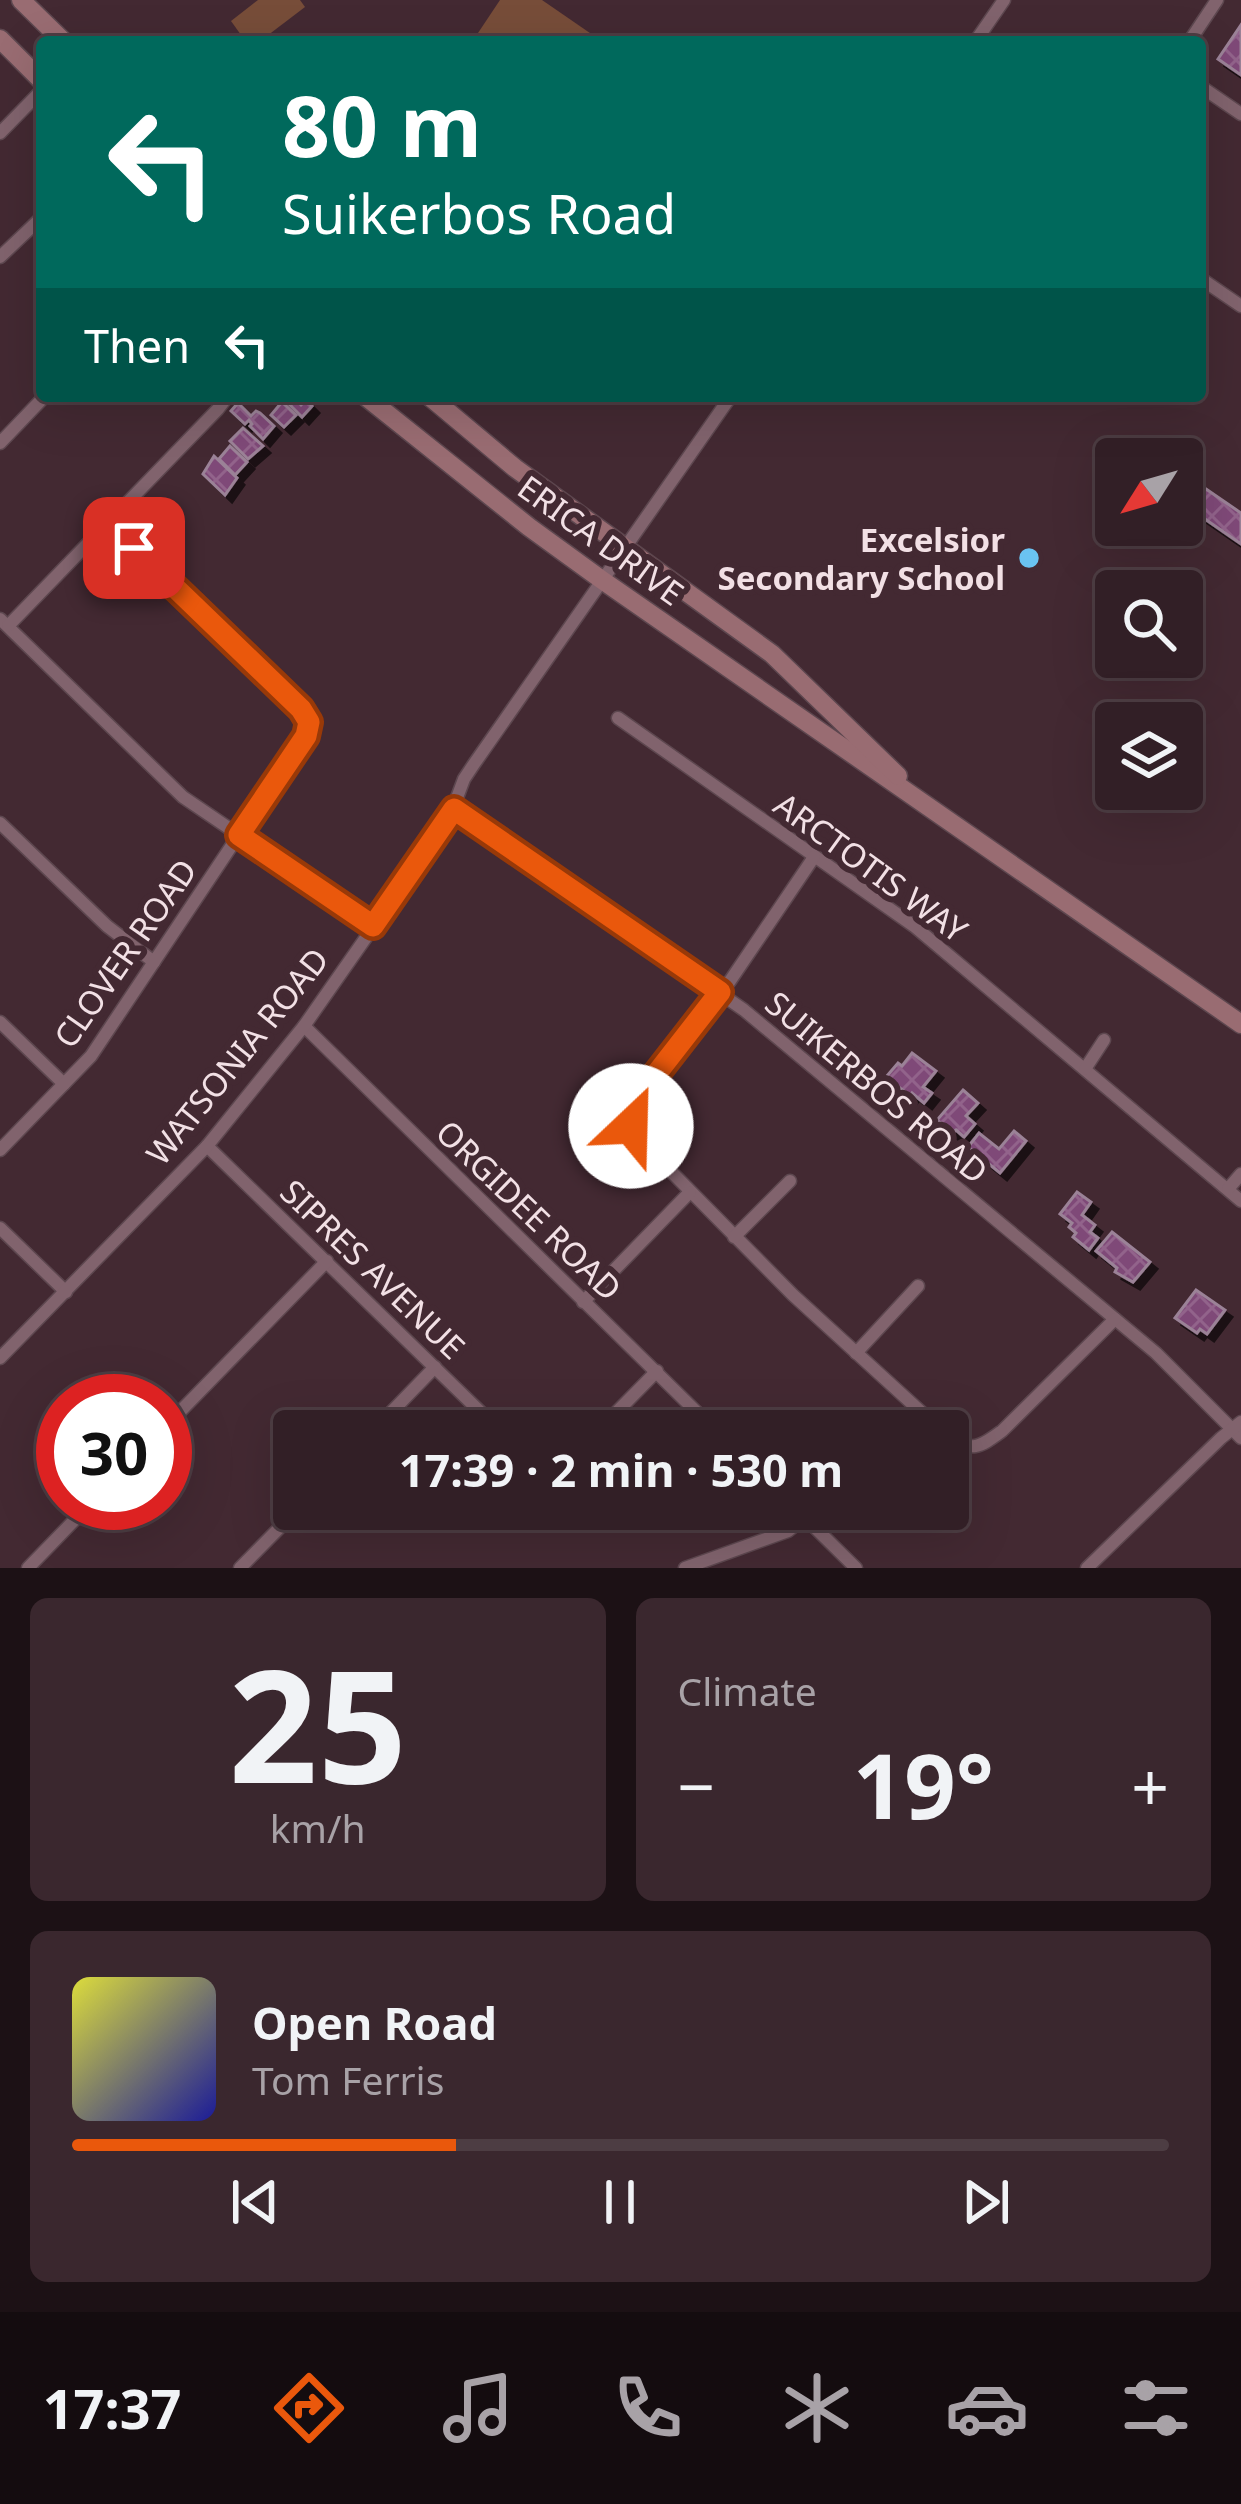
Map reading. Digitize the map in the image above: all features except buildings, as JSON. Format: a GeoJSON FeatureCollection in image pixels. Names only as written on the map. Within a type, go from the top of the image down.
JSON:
{"type":"FeatureCollection","features":[{"type":"Feature","properties":{"kind":"main road"},"geometry":{"type":"LineString","coordinates":[[21,0],[58,36]]}},
{"type":"Feature","properties":{"kind":"main road"},"geometry":{"type":"LineString","coordinates":[[0,39],[36,75]]}},
{"type":"Feature","properties":{"kind":"main road","name":"ERICA DRIVE"},"geometry":{"type":"LineString","coordinates":[[373,402],[602,580],[1241,1024]]}},
{"type":"Feature","properties":{"kind":"main road","name":"ERICA DRIVE"},"geometry":{"type":"LineString","coordinates":[[436,402],[515,468],[772,653],[927,805]]}},
{"type":"Feature","properties":{"kind":"street"},"geometry":{"type":"LineString","coordinates":[[979,36],[1004,0]]}},
{"type":"Feature","properties":{"kind":"street"},"geometry":{"type":"LineString","coordinates":[[1193,36],[1217,0]]}},
{"type":"Feature","properties":{"kind":"street"},"geometry":{"type":"LineString","coordinates":[[1206,90],[1241,114]]}},
{"type":"Feature","properties":{"kind":"street"},"geometry":{"type":"LineString","coordinates":[[0,134],[36,96]]}},
{"type":"Feature","properties":{"kind":"street"},"geometry":{"type":"LineString","coordinates":[[0,257],[36,223]]}},
{"type":"Feature","properties":{"kind":"street"},"geometry":{"type":"LineString","coordinates":[[1206,282],[1241,306]]}},
{"type":"Feature","properties":{"kind":"street"},"geometry":{"type":"LineString","coordinates":[[0,443],[40,402]]}},
{"type":"Feature","properties":{"kind":"street"},"geometry":{"type":"LineString","coordinates":[[223,402],[109,523],[4,622],[183,797],[373,926]]}},
{"type":"Feature","properties":{"kind":"street","name":"WATSONIA ROAD"},"geometry":{"type":"LineString","coordinates":[[0,1358],[207,1146],[304,1026],[454,809],[464,779],[726,402]]}},
{"type":"Feature","properties":{"kind":"street","name":"CLOVER ROAD"},"geometry":{"type":"LineString","coordinates":[[0,1150],[91,1056],[306,736],[309,722],[109,523]]}},
{"type":"Feature","properties":{"kind":"street","name":"ARCTOTIS WAY"},"geometry":{"type":"LineString","coordinates":[[618,718],[914,926],[1241,1201]]}},
{"type":"Feature","properties":{"kind":"street","name":"SUIKERBOS ROAD"},"geometry":{"type":"LineString","coordinates":[[454,809],[720,992],[1156,1353],[1238,1429]]}},
{"type":"Feature","properties":{"kind":"street"},"geometry":{"type":"LineString","coordinates":[[0,823],[107,926],[154,962]]}},
{"type":"Feature","properties":{"kind":"street"},"geometry":{"type":"LineString","coordinates":[[814,856],[730,981],[636,1100],[630,1115],[635,1136],[734,1237],[919,1410]]}},
{"type":"Feature","properties":{"kind":"street"},"geometry":{"type":"LineString","coordinates":[[0,1022],[64,1084]]}},
{"type":"Feature","properties":{"kind":"street","name":"ORGIDEE ROAD"},"geometry":{"type":"LineString","coordinates":[[304,1026],[695,1410]]}},
{"type":"Feature","properties":{"kind":"street"},"geometry":{"type":"LineString","coordinates":[[1085,1070],[1104,1040]]}},
{"type":"Feature","properties":{"kind":"street","name":"SIPRES AVENUE"},"geometry":{"type":"LineString","coordinates":[[207,1146],[479,1410]]}},
{"type":"Feature","properties":{"kind":"street"},"geometry":{"type":"LineString","coordinates":[[1228,1189],[1241,1174]]}},
{"type":"Feature","properties":{"kind":"street"},"geometry":{"type":"LineString","coordinates":[[734,1237],[790,1181]]}},
{"type":"Feature","properties":{"kind":"street"},"geometry":{"type":"LineString","coordinates":[[583,1301],[690,1192]]}},
{"type":"Feature","properties":{"kind":"street"},"geometry":{"type":"LineString","coordinates":[[0,1228],[66,1292]]}},
{"type":"Feature","properties":{"kind":"street"},"geometry":{"type":"LineString","coordinates":[[192,1400],[328,1261]]}},
{"type":"Feature","properties":{"kind":"street"},"geometry":{"type":"LineString","coordinates":[[856,1353],[918,1286]]}},
{"type":"Feature","properties":{"kind":"street"},"geometry":{"type":"LineString","coordinates":[[969,1445],[982,1446],[1002,1431],[1114,1318]]}},
{"type":"Feature","properties":{"kind":"street"},"geometry":{"type":"LineString","coordinates":[[393,1410],[435,1367]]}},
{"type":"Feature","properties":{"kind":"street"},"geometry":{"type":"LineString","coordinates":[[619,1410],[657,1371]]}},
{"type":"Feature","properties":{"kind":"street"},"geometry":{"type":"LineString","coordinates":[[1087,1568],[1238,1429]]}},
{"type":"Feature","properties":{"kind":"street"},"geometry":{"type":"LineString","coordinates":[[28,1568],[65,1530]]}},
{"type":"Feature","properties":{"kind":"street"},"geometry":{"type":"LineString","coordinates":[[240,1568],[277,1530]]}},
{"type":"Feature","properties":{"kind":"street"},"geometry":{"type":"LineString","coordinates":[[685,1568],[789,1530]]}},
{"type":"Feature","properties":{"kind":"street"},"geometry":{"type":"LineString","coordinates":[[818,1530],[856,1568]]}},
{"type":"Feature","properties":{"kind":"street"},"geometry":{"type":"LineString","coordinates":[[1102,1553],[1117,1568]]}},
{"type":"Feature","properties":{"kind":"shaded area"},"geometry":{"type":"Polygon","coordinates":[[[258,0],[300,0],[305,7],[267,36],[242,36],[231,21],[258,0]]]}},
{"type":"Feature","properties":{"kind":"shaded area"},"geometry":{"type":"Polygon","coordinates":[[[500,0],[542,0],[594,36],[476,36],[500,0]]]}},
{"type":"Feature","properties":{"kind":"place","name":"Excelsior Secondary School"},"geometry":{"type":"Point","coordinates":[1029,558]}},
{"type":"Feature","properties":{"kind":"route"},"geometry":{"type":"LineString","coordinates":[[134,548],[309,722],[306,736],[239,835],[373,926],[454,809],[720,992],[636,1100],[631,1126]]}}]}
